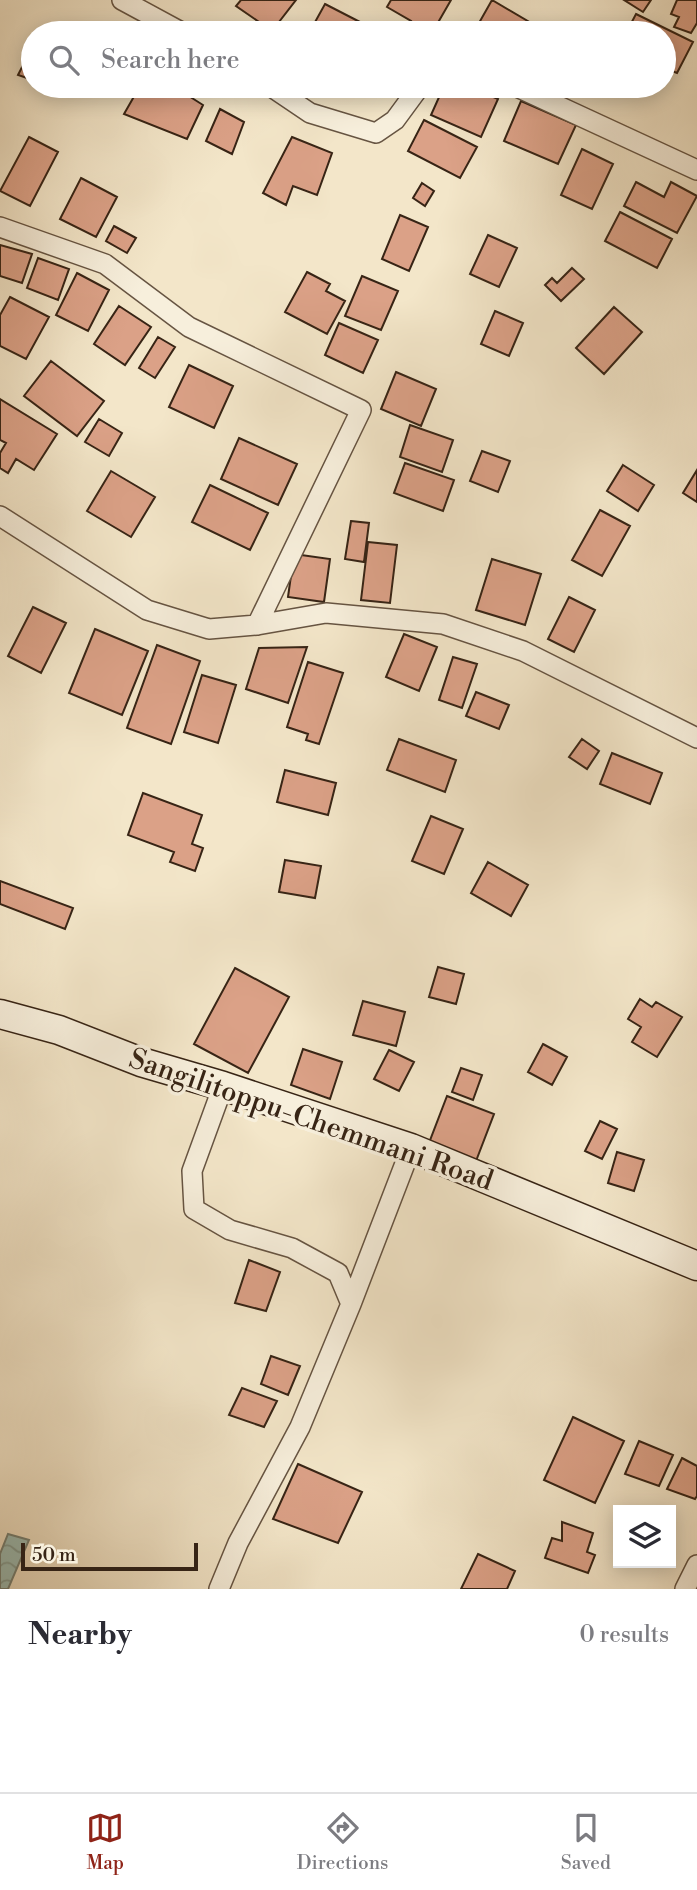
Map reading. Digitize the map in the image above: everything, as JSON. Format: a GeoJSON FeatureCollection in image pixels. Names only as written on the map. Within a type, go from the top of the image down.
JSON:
{"type":"FeatureCollection","features":[{"type":"Feature","properties":{"kind":"main road","name":"Sangilitoppu-Chemmani Road"},"geometry":{"type":"LineString","coordinates":[[0,1014],[59,1030],[141,1062],[411,1148],[697,1266]]}},
{"type":"Feature","properties":{"kind":"street"},"geometry":{"type":"LineString","coordinates":[[122,0],[161,21]]}},
{"type":"Feature","properties":{"kind":"street"},"geometry":{"type":"LineString","coordinates":[[288,98],[310,113],[376,133],[395,120],[411,98]]}},
{"type":"Feature","properties":{"kind":"street"},"geometry":{"type":"LineString","coordinates":[[541,98],[697,170]]}},
{"type":"Feature","properties":{"kind":"street"},"geometry":{"type":"LineString","coordinates":[[0,227],[105,264],[189,327],[361,410],[257,625]]}},
{"type":"Feature","properties":{"kind":"street"},"geometry":{"type":"LineString","coordinates":[[0,516],[147,610],[209,629],[257,625],[326,613],[443,624],[523,651],[697,738]]}},
{"type":"Feature","properties":{"kind":"street"},"geometry":{"type":"LineString","coordinates":[[223,1086],[192,1171],[194,1209],[230,1230],[292,1248],[338,1273],[351,1304]]}},
{"type":"Feature","properties":{"kind":"street"},"geometry":{"type":"LineString","coordinates":[[219,1589],[238,1543],[300,1427],[411,1148]]}},
{"type":"Feature","properties":{"kind":"street"},"geometry":{"type":"LineString","coordinates":[[685,1589],[697,1565]]}},
{"type":"Feature","properties":{"kind":"water"},"geometry":{"type":"Polygon","coordinates":[[[8,1534],[29,1540],[8,1589],[0,1589],[0,1554],[8,1534]]]}},
{"type":"Feature","properties":{"kind":"building"},"geometry":{"type":"Polygon","coordinates":[[[241,0],[296,0],[280,21],[258,21],[236,6],[241,0]]]}},
{"type":"Feature","properties":{"kind":"building"},"geometry":{"type":"Polygon","coordinates":[[[391,0],[451,0],[439,21],[411,21],[387,7],[391,0]]]}},
{"type":"Feature","properties":{"kind":"building"},"geometry":{"type":"Polygon","coordinates":[[[492,0],[528,21],[480,21],[492,0]]]}},
{"type":"Feature","properties":{"kind":"building"},"geometry":{"type":"Polygon","coordinates":[[[624,0],[651,0],[643,12],[624,0]]]}},
{"type":"Feature","properties":{"kind":"building"},"geometry":{"type":"Polygon","coordinates":[[[677,0],[697,0],[697,23],[691,33],[676,28],[679,17],[671,14],[677,0]]]}},
{"type":"Feature","properties":{"kind":"building"},"geometry":{"type":"Polygon","coordinates":[[[325,4],[358,21],[316,21],[325,4]]]}},
{"type":"Feature","properties":{"kind":"building"},"geometry":{"type":"Polygon","coordinates":[[[636,14],[650,21],[632,21],[636,14]]]}},
{"type":"Feature","properties":{"kind":"building"},"geometry":{"type":"Polygon","coordinates":[[[676,34],[693,42],[676,73],[676,34]]]}},
{"type":"Feature","properties":{"kind":"building"},"geometry":{"type":"Polygon","coordinates":[[[133,98],[192,98],[203,105],[187,139],[124,114],[133,98]]]}},
{"type":"Feature","properties":{"kind":"building"},"geometry":{"type":"Polygon","coordinates":[[[439,98],[498,99],[481,137],[431,115],[439,98]]]}},
{"type":"Feature","properties":{"kind":"building"},"geometry":{"type":"Polygon","coordinates":[[[521,101],[576,125],[558,164],[504,141],[521,101]]]}},
{"type":"Feature","properties":{"kind":"building"},"geometry":{"type":"Polygon","coordinates":[[[220,109],[244,122],[232,154],[206,141],[220,109]]]}},
{"type":"Feature","properties":{"kind":"building"},"geometry":{"type":"Polygon","coordinates":[[[424,120],[477,147],[460,178],[408,151],[424,120]]]}},
{"type":"Feature","properties":{"kind":"building"},"geometry":{"type":"Polygon","coordinates":[[[29,137],[58,152],[30,206],[0,191],[29,137]]]}},
{"type":"Feature","properties":{"kind":"building"},"geometry":{"type":"Polygon","coordinates":[[[292,137],[332,153],[317,195],[293,186],[286,205],[263,193],[292,137]]]}},
{"type":"Feature","properties":{"kind":"building"},"geometry":{"type":"Polygon","coordinates":[[[582,149],[613,164],[592,209],[561,195],[582,149]]]}},
{"type":"Feature","properties":{"kind":"building"},"geometry":{"type":"Polygon","coordinates":[[[81,178],[117,197],[96,237],[60,219],[81,178]]]}},
{"type":"Feature","properties":{"kind":"building"},"geometry":{"type":"Polygon","coordinates":[[[636,182],[664,197],[671,182],[697,196],[677,233],[624,206],[636,182]]]}},
{"type":"Feature","properties":{"kind":"building"},"geometry":{"type":"Polygon","coordinates":[[[422,183],[434,191],[425,206],[413,198],[422,183]]]}},
{"type":"Feature","properties":{"kind":"building"},"geometry":{"type":"Polygon","coordinates":[[[620,212],[672,239],[657,268],[605,241],[620,212]]]}},
{"type":"Feature","properties":{"kind":"building"},"geometry":{"type":"Polygon","coordinates":[[[400,215],[428,227],[409,271],[382,259],[400,215]]]}},
{"type":"Feature","properties":{"kind":"building"},"geometry":{"type":"Polygon","coordinates":[[[114,226],[136,238],[127,253],[106,241],[114,226]]]}},
{"type":"Feature","properties":{"kind":"building"},"geometry":{"type":"Polygon","coordinates":[[[488,235],[517,248],[499,287],[470,274],[488,235]]]}},
{"type":"Feature","properties":{"kind":"building"},"geometry":{"type":"Polygon","coordinates":[[[0,245],[32,254],[22,283],[0,276],[0,245]]]}},
{"type":"Feature","properties":{"kind":"building"},"geometry":{"type":"Polygon","coordinates":[[[38,258],[69,269],[58,300],[27,288],[38,258]]]}},
{"type":"Feature","properties":{"kind":"building"},"geometry":{"type":"Polygon","coordinates":[[[572,268],[584,279],[561,301],[545,285],[552,278],[557,283],[572,268]]]}},
{"type":"Feature","properties":{"kind":"building"},"geometry":{"type":"Polygon","coordinates":[[[307,272],[330,284],[326,291],[345,301],[327,334],[285,312],[307,272]]]}},
{"type":"Feature","properties":{"kind":"building"},"geometry":{"type":"Polygon","coordinates":[[[77,273],[109,290],[88,331],[56,315],[77,273]]]}},
{"type":"Feature","properties":{"kind":"building"},"geometry":{"type":"Polygon","coordinates":[[[362,276],[398,291],[381,330],[345,316],[362,276]]]}},
{"type":"Feature","properties":{"kind":"building"},"geometry":{"type":"Polygon","coordinates":[[[10,297],[49,317],[26,359],[0,346],[0,315],[10,297]]]}},
{"type":"Feature","properties":{"kind":"building"},"geometry":{"type":"Polygon","coordinates":[[[119,306],[151,327],[125,365],[94,344],[119,306]]]}},
{"type":"Feature","properties":{"kind":"building"},"geometry":{"type":"Polygon","coordinates":[[[614,307],[642,332],[604,374],[576,348],[614,307]]]}},
{"type":"Feature","properties":{"kind":"building"},"geometry":{"type":"Polygon","coordinates":[[[495,311],[523,323],[509,356],[481,344],[495,311]]]}},
{"type":"Feature","properties":{"kind":"building"},"geometry":{"type":"Polygon","coordinates":[[[339,323],[378,340],[363,373],[325,355],[339,323]]]}},
{"type":"Feature","properties":{"kind":"building"},"geometry":{"type":"Polygon","coordinates":[[[158,337],[175,347],[155,378],[139,368],[158,337]]]}},
{"type":"Feature","properties":{"kind":"building"},"geometry":{"type":"Polygon","coordinates":[[[51,361],[104,401],[77,436],[24,396],[51,361]]]}},
{"type":"Feature","properties":{"kind":"building"},"geometry":{"type":"Polygon","coordinates":[[[189,365],[233,386],[214,428],[169,407],[189,365]]]}},
{"type":"Feature","properties":{"kind":"building"},"geometry":{"type":"Polygon","coordinates":[[[396,372],[436,389],[421,426],[381,409],[396,372]]]}},
{"type":"Feature","properties":{"kind":"building"},"geometry":{"type":"Polygon","coordinates":[[[0,399],[57,434],[34,470],[16,459],[8,473],[0,468],[0,453],[6,443],[0,440],[0,399]]]}},
{"type":"Feature","properties":{"kind":"building"},"geometry":{"type":"Polygon","coordinates":[[[99,419],[122,433],[109,456],[85,442],[99,419]]]}},
{"type":"Feature","properties":{"kind":"building"},"geometry":{"type":"Polygon","coordinates":[[[410,425],[453,440],[442,472],[400,457],[410,425]]]}},
{"type":"Feature","properties":{"kind":"building"},"geometry":{"type":"Polygon","coordinates":[[[239,438],[297,464],[278,505],[221,479],[239,438]]]}},
{"type":"Feature","properties":{"kind":"building"},"geometry":{"type":"Polygon","coordinates":[[[482,451],[510,461],[498,492],[470,481],[482,451]]]}},
{"type":"Feature","properties":{"kind":"building"},"geometry":{"type":"Polygon","coordinates":[[[405,463],[454,480],[443,511],[394,493],[405,463]]]}},
{"type":"Feature","properties":{"kind":"building"},"geometry":{"type":"Polygon","coordinates":[[[623,465],[654,485],[638,511],[607,491],[623,465]]]}},
{"type":"Feature","properties":{"kind":"building"},"geometry":{"type":"Polygon","coordinates":[[[697,470],[697,502],[683,493],[697,470]]]}},
{"type":"Feature","properties":{"kind":"building"},"geometry":{"type":"Polygon","coordinates":[[[111,471],[155,497],[131,537],[87,511],[111,471]]]}},
{"type":"Feature","properties":{"kind":"building"},"geometry":{"type":"Polygon","coordinates":[[[210,485],[268,513],[250,550],[192,522],[210,485]]]}},
{"type":"Feature","properties":{"kind":"building"},"geometry":{"type":"Polygon","coordinates":[[[600,510],[630,526],[602,576],[572,560],[600,510]]]}},
{"type":"Feature","properties":{"kind":"building"},"geometry":{"type":"Polygon","coordinates":[[[351,521],[369,523],[364,562],[345,559],[351,521]]]}},
{"type":"Feature","properties":{"kind":"building"},"geometry":{"type":"Polygon","coordinates":[[[368,542],[397,545],[390,603],[361,600],[368,542]]]}},
{"type":"Feature","properties":{"kind":"building"},"geometry":{"type":"Polygon","coordinates":[[[294,554],[330,559],[324,602],[288,597],[294,554]]]}},
{"type":"Feature","properties":{"kind":"building"},"geometry":{"type":"Polygon","coordinates":[[[492,559],[541,574],[525,625],[476,610],[492,559]]]}},
{"type":"Feature","properties":{"kind":"building"},"geometry":{"type":"Polygon","coordinates":[[[569,597],[595,610],[574,652],[548,639],[569,597]]]}},
{"type":"Feature","properties":{"kind":"building"},"geometry":{"type":"Polygon","coordinates":[[[33,607],[66,623],[41,673],[8,656],[33,607]]]}},
{"type":"Feature","properties":{"kind":"building"},"geometry":{"type":"Polygon","coordinates":[[[95,629],[148,651],[122,715],[69,693],[95,629]]]}},
{"type":"Feature","properties":{"kind":"building"},"geometry":{"type":"Polygon","coordinates":[[[404,634],[437,647],[419,691],[386,677],[404,634]]]}},
{"type":"Feature","properties":{"kind":"building"},"geometry":{"type":"Polygon","coordinates":[[[157,645],[200,661],[171,744],[127,728],[157,645]]]}},
{"type":"Feature","properties":{"kind":"building"},"geometry":{"type":"Polygon","coordinates":[[[307,647],[288,703],[246,689],[259,648],[307,647]]]}},
{"type":"Feature","properties":{"kind":"building"},"geometry":{"type":"Polygon","coordinates":[[[453,657],[477,664],[462,708],[439,700],[453,657]]]}},
{"type":"Feature","properties":{"kind":"building"},"geometry":{"type":"Polygon","coordinates":[[[308,662],[343,673],[319,744],[306,740],[308,734],[287,727],[308,662]]]}},
{"type":"Feature","properties":{"kind":"building"},"geometry":{"type":"Polygon","coordinates":[[[202,675],[236,685],[218,743],[184,732],[202,675]]]}},
{"type":"Feature","properties":{"kind":"building"},"geometry":{"type":"Polygon","coordinates":[[[476,692],[509,705],[499,729],[466,716],[476,692]]]}},
{"type":"Feature","properties":{"kind":"building"},"geometry":{"type":"Polygon","coordinates":[[[399,739],[456,760],[445,792],[387,770],[399,739]]]}},
{"type":"Feature","properties":{"kind":"building"},"geometry":{"type":"Polygon","coordinates":[[[582,739],[599,751],[587,769],[569,757],[582,739]]]}},
{"type":"Feature","properties":{"kind":"building"},"geometry":{"type":"Polygon","coordinates":[[[612,753],[662,773],[650,804],[600,784],[612,753]]]}},
{"type":"Feature","properties":{"kind":"building"},"geometry":{"type":"Polygon","coordinates":[[[285,770],[336,783],[328,815],[277,802],[285,770]]]}},
{"type":"Feature","properties":{"kind":"building"},"geometry":{"type":"Polygon","coordinates":[[[143,793],[202,815],[192,844],[203,848],[195,871],[170,862],[174,852],[128,835],[143,793]]]}},
{"type":"Feature","properties":{"kind":"building"},"geometry":{"type":"Polygon","coordinates":[[[431,816],[463,829],[444,874],[412,861],[431,816]]]}},
{"type":"Feature","properties":{"kind":"building"},"geometry":{"type":"Polygon","coordinates":[[[285,860],[321,866],[315,898],[279,892],[285,860]]]}},
{"type":"Feature","properties":{"kind":"building"},"geometry":{"type":"Polygon","coordinates":[[[488,862],[528,885],[511,916],[471,893],[488,862]]]}},
{"type":"Feature","properties":{"kind":"building"},"geometry":{"type":"Polygon","coordinates":[[[0,881],[73,908],[65,929],[0,904],[0,881]]]}},
{"type":"Feature","properties":{"kind":"building"},"geometry":{"type":"Polygon","coordinates":[[[438,967],[464,974],[456,1004],[429,997],[438,967]]]}},
{"type":"Feature","properties":{"kind":"building"},"geometry":{"type":"Polygon","coordinates":[[[235,968],[289,997],[248,1073],[194,1044],[235,968]]]}},
{"type":"Feature","properties":{"kind":"building"},"geometry":{"type":"Polygon","coordinates":[[[640,999],[652,1007],[656,1002],[682,1017],[657,1057],[632,1042],[641,1027],[628,1019],[640,999]]]}},
{"type":"Feature","properties":{"kind":"building"},"geometry":{"type":"Polygon","coordinates":[[[363,1001],[405,1012],[396,1046],[353,1035],[363,1001]]]}},
{"type":"Feature","properties":{"kind":"building"},"geometry":{"type":"Polygon","coordinates":[[[543,1044],[567,1057],[552,1085],[528,1072],[543,1044]]]}},
{"type":"Feature","properties":{"kind":"building"},"geometry":{"type":"Polygon","coordinates":[[[303,1049],[342,1062],[330,1099],[291,1085],[303,1049]]]}},
{"type":"Feature","properties":{"kind":"building"},"geometry":{"type":"Polygon","coordinates":[[[389,1050],[414,1062],[399,1091],[374,1079],[389,1050]]]}},
{"type":"Feature","properties":{"kind":"building"},"geometry":{"type":"Polygon","coordinates":[[[461,1068],[482,1075],[473,1100],[452,1092],[461,1068]]]}},
{"type":"Feature","properties":{"kind":"building"},"geometry":{"type":"Polygon","coordinates":[[[447,1096],[494,1114],[476,1161],[429,1143],[447,1096]]]}},
{"type":"Feature","properties":{"kind":"building"},"geometry":{"type":"Polygon","coordinates":[[[600,1121],[617,1129],[602,1159],[585,1151],[600,1121]]]}},
{"type":"Feature","properties":{"kind":"building"},"geometry":{"type":"Polygon","coordinates":[[[617,1152],[644,1160],[634,1191],[608,1183],[617,1152]]]}},
{"type":"Feature","properties":{"kind":"building"},"geometry":{"type":"Polygon","coordinates":[[[249,1260],[280,1272],[266,1311],[235,1303],[249,1260]]]}},
{"type":"Feature","properties":{"kind":"building"},"geometry":{"type":"Polygon","coordinates":[[[271,1356],[300,1366],[288,1395],[261,1384],[271,1356]]]}},
{"type":"Feature","properties":{"kind":"building"},"geometry":{"type":"Polygon","coordinates":[[[242,1388],[277,1401],[264,1427],[229,1415],[242,1388]]]}},
{"type":"Feature","properties":{"kind":"building"},"geometry":{"type":"Polygon","coordinates":[[[573,1417],[624,1441],[595,1503],[544,1480],[573,1417]]]}},
{"type":"Feature","properties":{"kind":"building"},"geometry":{"type":"Polygon","coordinates":[[[639,1441],[673,1455],[659,1486],[625,1474],[639,1441]]]}},
{"type":"Feature","properties":{"kind":"building"},"geometry":{"type":"Polygon","coordinates":[[[682,1458],[697,1466],[695,1499],[667,1489],[682,1458]]]}},
{"type":"Feature","properties":{"kind":"building"},"geometry":{"type":"Polygon","coordinates":[[[298,1464],[362,1492],[338,1543],[273,1519],[298,1464]]]}},
{"type":"Feature","properties":{"kind":"building"},"geometry":{"type":"Polygon","coordinates":[[[562,1522],[593,1533],[587,1552],[595,1555],[588,1573],[545,1558],[552,1538],[562,1541],[562,1522]]]}},
{"type":"Feature","properties":{"kind":"building"},"geometry":{"type":"Polygon","coordinates":[[[478,1554],[515,1571],[507,1589],[461,1589],[478,1554]]]}}]}
